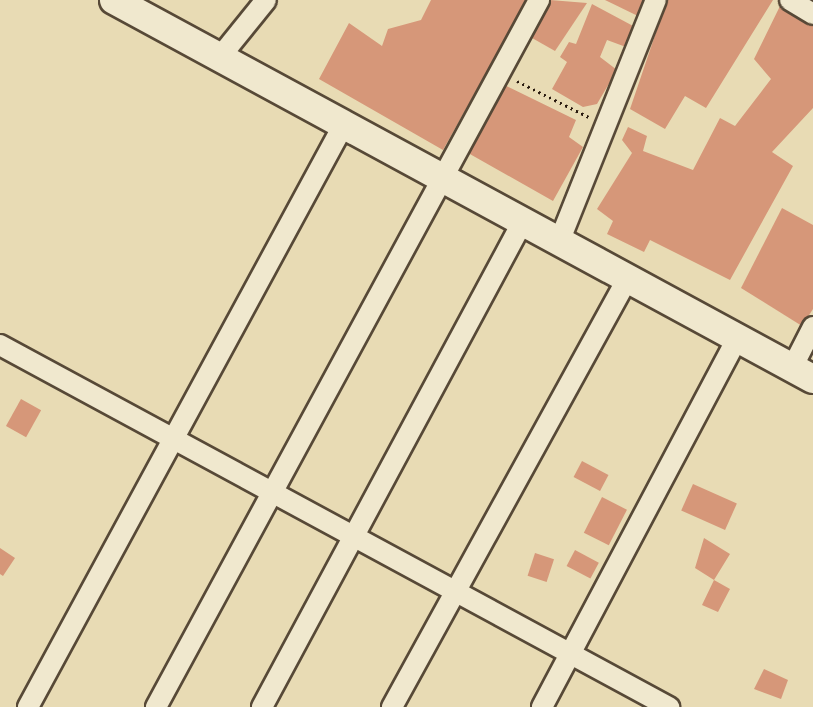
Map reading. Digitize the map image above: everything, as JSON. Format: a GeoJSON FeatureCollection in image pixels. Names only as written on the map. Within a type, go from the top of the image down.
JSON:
{"type":"FeatureCollection","features":[{"type":"Feature","properties":{"kind":"street"},"geometry":{"type":"LineString","coordinates":[[114,0],[802,373],[813,327]]}},
{"type":"Feature","properties":{"kind":"street"},"geometry":{"type":"LineString","coordinates":[[220,57],[266,0]]}},
{"type":"Feature","properties":{"kind":"street"},"geometry":{"type":"LineString","coordinates":[[156,707],[438,175],[539,0]]}},
{"type":"Feature","properties":{"kind":"street"},"geometry":{"type":"LineString","coordinates":[[559,242],[656,0]]}},
{"type":"Feature","properties":{"kind":"street"},"geometry":{"type":"LineString","coordinates":[[790,0],[812,11]]}},
{"type":"Feature","properties":{"kind":"street"},"geometry":{"type":"LineString","coordinates":[[28,707],[344,124]]}},
{"type":"Feature","properties":{"kind":"street"},"geometry":{"type":"LineString","coordinates":[[262,707],[522,223]]}},
{"type":"Feature","properties":{"kind":"street"},"geometry":{"type":"LineString","coordinates":[[392,707],[627,279]]}},
{"type":"Feature","properties":{"kind":"street"},"geometry":{"type":"LineString","coordinates":[[542,707],[738,337]]}},
{"type":"Feature","properties":{"kind":"street"},"geometry":{"type":"LineString","coordinates":[[0,345],[669,707]]}},
{"type":"Feature","properties":{"kind":"path"},"geometry":{"type":"LineString","coordinates":[[496,71],[607,127]]}},
{"type":"Feature","properties":{"kind":"building"},"geometry":{"type":"Polygon","coordinates":[[[431,0],[527,0],[443,150],[319,79],[349,23],[382,46],[388,29],[421,20],[431,0]]]}},
{"type":"Feature","properties":{"kind":"building"},"geometry":{"type":"Polygon","coordinates":[[[550,0],[587,3],[555,51],[525,34],[550,0]]]}},
{"type":"Feature","properties":{"kind":"building"},"geometry":{"type":"Polygon","coordinates":[[[605,0],[646,0],[640,17],[605,0]]]}},
{"type":"Feature","properties":{"kind":"building"},"geometry":{"type":"Polygon","coordinates":[[[667,0],[773,0],[706,108],[685,96],[665,129],[630,109],[667,0]]]}},
{"type":"Feature","properties":{"kind":"building"},"geometry":{"type":"Polygon","coordinates":[[[592,4],[635,27],[626,47],[607,40],[600,57],[617,70],[597,104],[583,107],[552,89],[567,62],[560,57],[569,42],[576,44],[592,4]]]}},
{"type":"Feature","properties":{"kind":"building"},"geometry":{"type":"Polygon","coordinates":[[[781,4],[813,17],[813,108],[772,152],[793,166],[730,280],[650,240],[644,252],[607,234],[613,221],[597,209],[632,153],[622,140],[628,127],[647,136],[643,151],[693,170],[720,118],[735,126],[771,79],[754,59],[781,4]]]}},
{"type":"Feature","properties":{"kind":"building"},"geometry":{"type":"Polygon","coordinates":[[[498,82],[576,120],[569,137],[583,147],[553,201],[461,149],[498,82]]]}},
{"type":"Feature","properties":{"kind":"building"},"geometry":{"type":"Polygon","coordinates":[[[782,208],[813,225],[813,309],[802,326],[741,288],[782,208]]]}},
{"type":"Feature","properties":{"kind":"building"},"geometry":{"type":"Polygon","coordinates":[[[21,399],[41,410],[26,437],[6,426],[21,399]]]}},
{"type":"Feature","properties":{"kind":"building"},"geometry":{"type":"Polygon","coordinates":[[[582,461],[608,475],[600,491],[574,477],[582,461]]]}},
{"type":"Feature","properties":{"kind":"building"},"geometry":{"type":"Polygon","coordinates":[[[693,484],[737,504],[725,530],[681,510],[693,484]]]}},
{"type":"Feature","properties":{"kind":"building"},"geometry":{"type":"Polygon","coordinates":[[[602,497],[627,510],[609,545],[584,533],[602,497]]]}},
{"type":"Feature","properties":{"kind":"building"},"geometry":{"type":"Polygon","coordinates":[[[704,538],[730,554],[714,580],[695,568],[704,538]]]}},
{"type":"Feature","properties":{"kind":"building"},"geometry":{"type":"Polygon","coordinates":[[[0,548],[15,558],[3,576],[0,574],[0,548]]]}},
{"type":"Feature","properties":{"kind":"building"},"geometry":{"type":"Polygon","coordinates":[[[575,550],[599,563],[590,579],[567,566],[575,550]]]}},
{"type":"Feature","properties":{"kind":"building"},"geometry":{"type":"Polygon","coordinates":[[[535,553],[554,559],[547,582],[528,576],[535,553]]]}},
{"type":"Feature","properties":{"kind":"building"},"geometry":{"type":"Polygon","coordinates":[[[714,580],[730,589],[718,612],[702,605],[714,580]]]}},
{"type":"Feature","properties":{"kind":"building"},"geometry":{"type":"Polygon","coordinates":[[[764,669],[788,680],[781,699],[754,689],[764,669]]]}}]}
